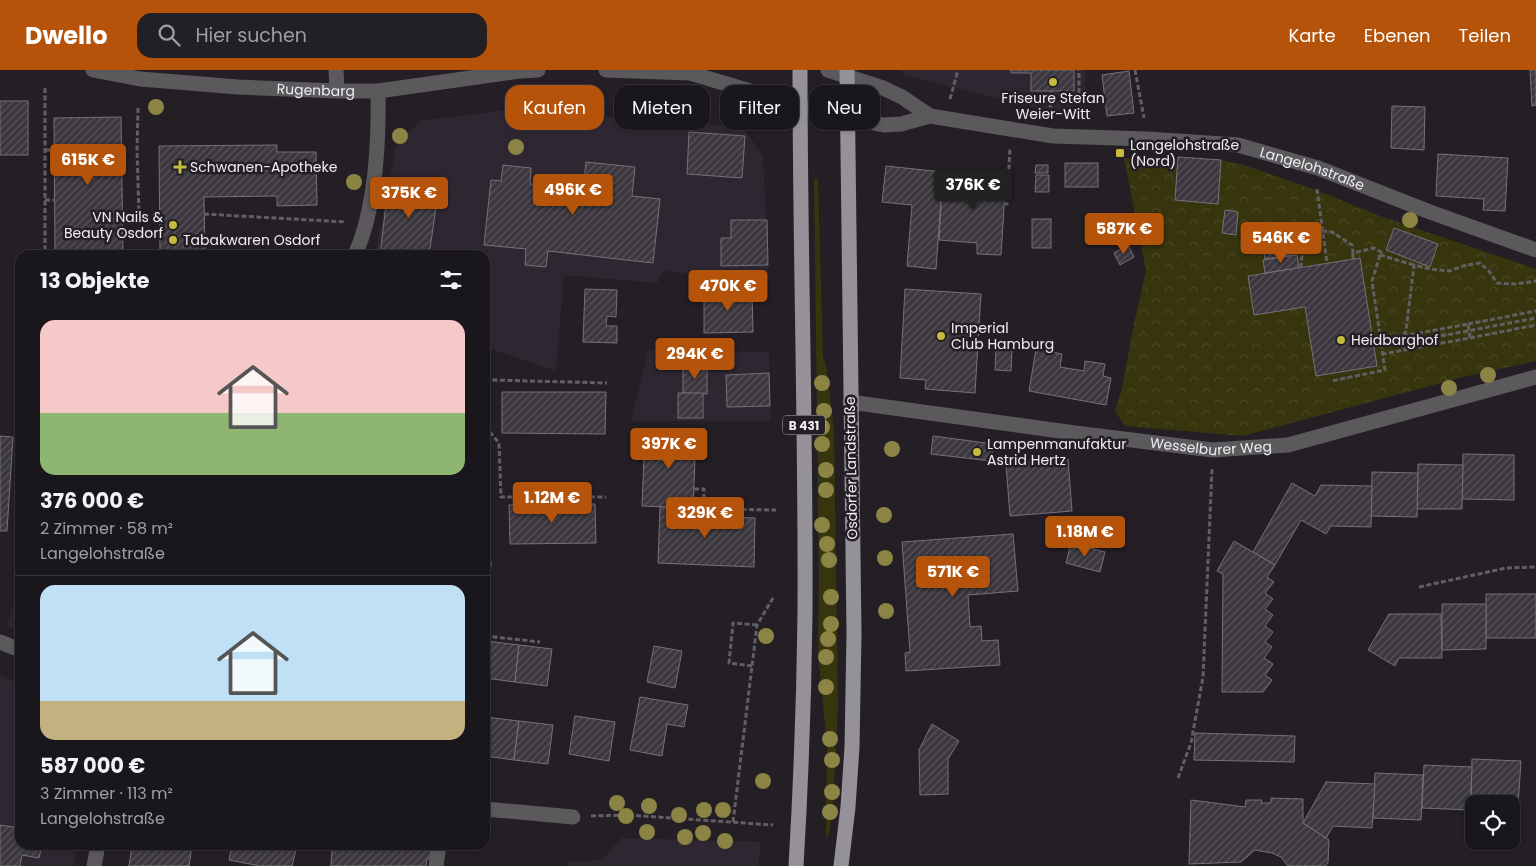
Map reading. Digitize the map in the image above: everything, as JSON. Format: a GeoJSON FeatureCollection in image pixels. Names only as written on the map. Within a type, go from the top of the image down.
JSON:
{"type":"FeatureCollection","features":[{"type":"Feature","properties":{"kind":"main road","name":"B 431"},"geometry":{"type":"LineString","coordinates":[[796,866],[802,764],[805,614],[800,70]]}},
{"type":"Feature","properties":{"kind":"main road","name":"Osdorfer Landstraße"},"geometry":{"type":"LineString","coordinates":[[841,866],[848,807],[852,738],[854,634],[848,130]]}},
{"type":"Feature","properties":{"kind":"street","name":"Rugenbarg"},"geometry":{"type":"LineString","coordinates":[[93,70],[150,79],[238,87],[378,92],[538,70]]}},
{"type":"Feature","properties":{"kind":"street"},"geometry":{"type":"LineString","coordinates":[[336,70],[337,91]]}},
{"type":"Feature","properties":{"kind":"street"},"geometry":{"type":"LineString","coordinates":[[606,70],[695,71],[800,106]]}},
{"type":"Feature","properties":{"kind":"street","name":"Langelohstraße"},"geometry":{"type":"LineString","coordinates":[[828,70],[847,73],[883,88],[937,117]]}},
{"type":"Feature","properties":{"kind":"street"},"geometry":{"type":"LineString","coordinates":[[357,250],[367,223],[376,165],[379,128],[378,92]]}},
{"type":"Feature","properties":{"kind":"street","name":"Langelohstraße"},"geometry":{"type":"LineString","coordinates":[[800,106],[809,108]]}},
{"type":"Feature","properties":{"kind":"street","name":"Langelohstraße"},"geometry":{"type":"LineString","coordinates":[[880,124],[901,124],[937,117],[1053,136],[1148,139],[1238,145],[1318,168],[1430,212],[1536,250]]}},
{"type":"Feature","properties":{"kind":"street","name":"Wesselburer Weg"},"geometry":{"type":"LineString","coordinates":[[850,402],[1213,450],[1288,445],[1536,377]]}},
{"type":"Feature","properties":{"kind":"street"},"geometry":{"type":"LineString","coordinates":[[0,642],[15,648]]}},
{"type":"Feature","properties":{"kind":"street"},"geometry":{"type":"LineString","coordinates":[[490,809],[573,817]]}},
{"type":"Feature","properties":{"kind":"street"},"geometry":{"type":"LineString","coordinates":[[94,866],[97,850]]}},
{"type":"Feature","properties":{"kind":"street"},"geometry":{"type":"LineString","coordinates":[[436,866],[438,850]]}},
{"type":"Feature","properties":{"kind":"path"},"geometry":{"type":"LineString","coordinates":[[937,117],[958,70]]}},
{"type":"Feature","properties":{"kind":"path"},"geometry":{"type":"LineString","coordinates":[[1051,95],[1079,95],[1079,70]]}},
{"type":"Feature","properties":{"kind":"path"},"geometry":{"type":"LineString","coordinates":[[1134,70],[1148,139]]}},
{"type":"Feature","properties":{"kind":"path"},"geometry":{"type":"LineString","coordinates":[[44,88],[45,250]]}},
{"type":"Feature","properties":{"kind":"path"},"geometry":{"type":"LineString","coordinates":[[138,108],[139,215],[159,215]]}},
{"type":"Feature","properties":{"kind":"path"},"geometry":{"type":"LineString","coordinates":[[1004,204],[1007,204],[1012,128]]}},
{"type":"Feature","properties":{"kind":"path"},"geometry":{"type":"LineString","coordinates":[[45,150],[54,150]]}},
{"type":"Feature","properties":{"kind":"path"},"geometry":{"type":"LineString","coordinates":[[1318,168],[1317,190],[1327,263]]}},
{"type":"Feature","properties":{"kind":"path"},"geometry":{"type":"LineString","coordinates":[[970,174],[1008,175]]}},
{"type":"Feature","properties":{"kind":"path"},"geometry":{"type":"LineString","coordinates":[[45,200],[54,200]]}},
{"type":"Feature","properties":{"kind":"path"},"geometry":{"type":"LineString","coordinates":[[204,214],[367,223]]}},
{"type":"Feature","properties":{"kind":"path"},"geometry":{"type":"LineString","coordinates":[[1301,268],[1301,258],[1308,242],[1322,231],[1332,232],[1352,244],[1353,259]]}},
{"type":"Feature","properties":{"kind":"path"},"geometry":{"type":"LineString","coordinates":[[1331,381],[1385,370],[1372,281],[1380,252],[1374,248],[1354,253]]}},
{"type":"Feature","properties":{"kind":"path"},"geometry":{"type":"LineString","coordinates":[[1380,255],[1430,269],[1449,271],[1466,265],[1480,263],[1498,282],[1515,284],[1536,281]]}},
{"type":"Feature","properties":{"kind":"path"},"geometry":{"type":"LineString","coordinates":[[1405,350],[1403,336],[1406,331],[1414,265]]}},
{"type":"Feature","properties":{"kind":"path"},"geometry":{"type":"LineString","coordinates":[[1381,340],[1536,311]]}},
{"type":"Feature","properties":{"kind":"path"},"geometry":{"type":"LineString","coordinates":[[1404,343],[1536,318]]}},
{"type":"Feature","properties":{"kind":"path"},"geometry":{"type":"LineString","coordinates":[[1468,324],[1470,338]]}},
{"type":"Feature","properties":{"kind":"path"},"geometry":{"type":"LineString","coordinates":[[1383,354],[1536,326]]}},
{"type":"Feature","properties":{"kind":"path"},"geometry":{"type":"LineString","coordinates":[[490,380],[607,383]]}},
{"type":"Feature","properties":{"kind":"path"},"geometry":{"type":"LineString","coordinates":[[490,432],[499,443],[501,497],[606,497]]}},
{"type":"Feature","properties":{"kind":"path"},"geometry":{"type":"LineString","coordinates":[[1178,778],[1191,743],[1203,677],[1213,450]]}},
{"type":"Feature","properties":{"kind":"path"},"geometry":{"type":"LineString","coordinates":[[694,489],[704,489],[704,509],[776,510]]}},
{"type":"Feature","properties":{"kind":"path"},"geometry":{"type":"LineString","coordinates":[[1419,587],[1506,568],[1536,567]]}},
{"type":"Feature","properties":{"kind":"path"},"geometry":{"type":"LineString","coordinates":[[733,822],[757,626],[773,598]]}},
{"type":"Feature","properties":{"kind":"path"},"geometry":{"type":"LineString","coordinates":[[752,666],[729,663],[733,623],[757,626]]}},
{"type":"Feature","properties":{"kind":"path"},"geometry":{"type":"LineString","coordinates":[[490,637],[540,642]]}},
{"type":"Feature","properties":{"kind":"path"},"geometry":{"type":"LineString","coordinates":[[573,817],[628,815],[773,825]]}},
{"type":"Feature","properties":{"kind":"shaded area"},"geometry":{"type":"Polygon","coordinates":[[[901,70],[1086,70],[1085,120],[904,75],[901,70]]]}},
{"type":"Feature","properties":{"kind":"shaded area"},"geometry":{"type":"Polygon","coordinates":[[[500,111],[505,111],[505,130],[604,130],[604,117],[614,117],[614,130],[710,130],[710,124],[720,126],[720,130],[745,130],[763,156],[769,280],[663,271],[657,283],[564,275],[556,371],[490,349],[490,250],[376,250],[396,147],[420,121],[500,111]]]}},
{"type":"Feature","properties":{"kind":"shaded area"},"geometry":{"type":"Polygon","coordinates":[[[648,350],[769,352],[771,421],[631,421],[648,350]]]}},
{"type":"Feature","properties":{"kind":"shaded area"},"geometry":{"type":"Polygon","coordinates":[[[15,597],[15,629],[7,626],[15,597]]]}},
{"type":"Feature","properties":{"kind":"shaded area"},"geometry":{"type":"Polygon","coordinates":[[[0,675],[15,682],[15,850],[76,850],[73,866],[0,866],[0,675]]]}},
{"type":"Feature","properties":{"kind":"shaded area"},"geometry":{"type":"Polygon","coordinates":[[[621,838],[761,842],[758,866],[568,866],[568,862],[603,860],[621,838]]]}},
{"type":"Feature","properties":{"kind":"green space"},"geometry":{"type":"Polygon","coordinates":[[[1178,157],[1221,160],[1244,165],[1321,192],[1380,216],[1536,269],[1536,361],[1467,376],[1243,436],[1125,426],[1115,411],[1122,388],[1146,271],[1124,158],[1178,157]]]}},
{"type":"Feature","properties":{"kind":"green space"},"geometry":{"type":"Polygon","coordinates":[[[814,179],[818,179],[823,357],[826,365],[834,429],[838,706],[832,817],[828,838],[826,837],[827,746],[818,653],[819,579],[814,179]]]}},
{"type":"Feature","properties":{"kind":"building"},"geometry":{"type":"Polygon","coordinates":[[[1011,70],[1074,70],[1074,91],[1031,91],[1031,73],[1011,73],[1011,70]]]}},
{"type":"Feature","properties":{"kind":"building"},"geometry":{"type":"Polygon","coordinates":[[[1530,70],[1536,70],[1536,105],[1532,106],[1530,70]]]}},
{"type":"Feature","properties":{"kind":"building"},"geometry":{"type":"Polygon","coordinates":[[[1129,71],[1134,113],[1107,116],[1102,75],[1129,71]]]}},
{"type":"Feature","properties":{"kind":"building"},"geometry":{"type":"Polygon","coordinates":[[[0,101],[28,101],[28,155],[0,155],[0,101]]]}},
{"type":"Feature","properties":{"kind":"building"},"geometry":{"type":"Polygon","coordinates":[[[1392,106],[1425,107],[1424,150],[1391,148],[1392,106]]]}},
{"type":"Feature","properties":{"kind":"building"},"geometry":{"type":"Polygon","coordinates":[[[121,117],[123,250],[55,250],[54,118],[121,117]]]}},
{"type":"Feature","properties":{"kind":"building"},"geometry":{"type":"Polygon","coordinates":[[[689,132],[745,136],[742,178],[687,174],[689,132]]]}},
{"type":"Feature","properties":{"kind":"building"},"geometry":{"type":"Polygon","coordinates":[[[277,145],[277,152],[316,152],[317,205],[277,206],[277,196],[204,197],[205,250],[160,250],[159,146],[277,145]]]}},
{"type":"Feature","properties":{"kind":"building"},"geometry":{"type":"Polygon","coordinates":[[[1438,154],[1508,158],[1505,211],[1483,210],[1484,199],[1436,196],[1438,154]]]}},
{"type":"Feature","properties":{"kind":"building"},"geometry":{"type":"Polygon","coordinates":[[[1178,157],[1221,160],[1218,204],[1175,200],[1178,157]]]}},
{"type":"Feature","properties":{"kind":"building"},"geometry":{"type":"Polygon","coordinates":[[[586,162],[635,167],[632,196],[660,199],[653,263],[548,251],[546,267],[525,265],[526,249],[484,245],[491,180],[501,181],[503,165],[531,168],[530,184],[583,190],[586,162]]]}},
{"type":"Feature","properties":{"kind":"building"},"geometry":{"type":"Polygon","coordinates":[[[1065,163],[1098,163],[1098,187],[1065,187],[1065,163]]]}},
{"type":"Feature","properties":{"kind":"building"},"geometry":{"type":"Polygon","coordinates":[[[1036,165],[1048,165],[1048,173],[1035,173],[1036,165]]]}},
{"type":"Feature","properties":{"kind":"building"},"geometry":{"type":"Polygon","coordinates":[[[886,166],[943,172],[936,269],[907,266],[912,205],[882,202],[886,166]]]}},
{"type":"Feature","properties":{"kind":"building"},"geometry":{"type":"Polygon","coordinates":[[[943,172],[1006,176],[1001,255],[977,254],[977,243],[939,240],[943,172]]]}},
{"type":"Feature","properties":{"kind":"building"},"geometry":{"type":"Polygon","coordinates":[[[1036,175],[1049,175],[1049,192],[1035,192],[1036,175]]]}},
{"type":"Feature","properties":{"kind":"building"},"geometry":{"type":"Polygon","coordinates":[[[389,180],[439,187],[430,250],[381,250],[389,180]]]}},
{"type":"Feature","properties":{"kind":"building"},"geometry":{"type":"Polygon","coordinates":[[[1225,210],[1238,212],[1236,235],[1222,233],[1225,210]]]}},
{"type":"Feature","properties":{"kind":"building"},"geometry":{"type":"Polygon","coordinates":[[[1032,219],[1051,219],[1051,248],[1032,248],[1032,219]]]}},
{"type":"Feature","properties":{"kind":"building"},"geometry":{"type":"Polygon","coordinates":[[[731,220],[767,220],[768,265],[721,266],[721,238],[731,238],[731,220]]]}},
{"type":"Feature","properties":{"kind":"building"},"geometry":{"type":"Polygon","coordinates":[[[1286,224],[1291,255],[1265,259],[1260,228],[1286,224]]]}},
{"type":"Feature","properties":{"kind":"building"},"geometry":{"type":"Polygon","coordinates":[[[1394,228],[1438,244],[1430,267],[1386,250],[1394,228]]]}},
{"type":"Feature","properties":{"kind":"building"},"geometry":{"type":"Polygon","coordinates":[[[1128,245],[1134,257],[1120,265],[1114,253],[1128,245]]]}},
{"type":"Feature","properties":{"kind":"building"},"geometry":{"type":"Polygon","coordinates":[[[1297,255],[1299,268],[1265,273],[1263,260],[1297,255]]]}},
{"type":"Feature","properties":{"kind":"building","name":"Heidbarghof"},"geometry":{"type":"Polygon","coordinates":[[[1360,258],[1377,366],[1316,376],[1305,307],[1254,315],[1248,276],[1360,258]]]}},
{"type":"Feature","properties":{"kind":"building"},"geometry":{"type":"Polygon","coordinates":[[[585,289],[617,290],[616,317],[607,316],[606,326],[617,326],[617,343],[583,342],[585,289]]]}},
{"type":"Feature","properties":{"kind":"building","name":"Imperial Club Hamburg"},"geometry":{"type":"Polygon","coordinates":[[[905,289],[981,294],[975,393],[925,389],[926,380],[900,378],[905,289]]]}},
{"type":"Feature","properties":{"kind":"building"},"geometry":{"type":"Polygon","coordinates":[[[704,292],[752,292],[753,332],[704,333],[704,292]]]}},
{"type":"Feature","properties":{"kind":"building"},"geometry":{"type":"Polygon","coordinates":[[[996,349],[1012,350],[1011,371],[995,370],[996,349]]]}},
{"type":"Feature","properties":{"kind":"building"},"geometry":{"type":"Polygon","coordinates":[[[1036,349],[1062,354],[1060,367],[1084,371],[1085,361],[1105,364],[1103,376],[1111,378],[1106,405],[1029,391],[1036,349]]]}},
{"type":"Feature","properties":{"kind":"building"},"geometry":{"type":"Polygon","coordinates":[[[683,366],[707,366],[707,394],[683,393],[683,366]]]}},
{"type":"Feature","properties":{"kind":"building"},"geometry":{"type":"Polygon","coordinates":[[[769,373],[770,406],[727,407],[726,375],[769,373]]]}},
{"type":"Feature","properties":{"kind":"building"},"geometry":{"type":"Polygon","coordinates":[[[502,392],[606,392],[605,434],[502,433],[502,392]]]}},
{"type":"Feature","properties":{"kind":"building"},"geometry":{"type":"Polygon","coordinates":[[[678,393],[703,393],[703,418],[678,418],[678,393]]]}},
{"type":"Feature","properties":{"kind":"building"},"geometry":{"type":"Polygon","coordinates":[[[645,432],[696,434],[693,508],[642,506],[645,432]]]}},
{"type":"Feature","properties":{"kind":"building"},"geometry":{"type":"Polygon","coordinates":[[[0,436],[13,437],[7,531],[0,531],[0,436]]]}},
{"type":"Feature","properties":{"kind":"building"},"geometry":{"type":"Polygon","coordinates":[[[933,436],[994,444],[991,461],[931,454],[933,436]]]}},
{"type":"Feature","properties":{"kind":"building"},"geometry":{"type":"Polygon","coordinates":[[[1463,454],[1514,455],[1514,500],[1462,499],[1463,454]]]}},
{"type":"Feature","properties":{"kind":"building"},"geometry":{"type":"Polygon","coordinates":[[[1068,459],[1072,511],[1010,516],[1006,464],[1068,459]]]}},
{"type":"Feature","properties":{"kind":"building"},"geometry":{"type":"Polygon","coordinates":[[[1418,464],[1463,465],[1462,509],[1417,509],[1418,464]]]}},
{"type":"Feature","properties":{"kind":"building"},"geometry":{"type":"Polygon","coordinates":[[[1372,472],[1418,473],[1417,517],[1371,516],[1372,472]]]}},
{"type":"Feature","properties":{"kind":"building"},"geometry":{"type":"Polygon","coordinates":[[[1292,483],[1315,496],[1321,485],[1372,486],[1371,527],[1331,526],[1326,534],[1301,520],[1275,565],[1253,552],[1292,483]]]}},
{"type":"Feature","properties":{"kind":"building"},"geometry":{"type":"Polygon","coordinates":[[[595,504],[596,543],[510,544],[509,505],[595,504]]]}},
{"type":"Feature","properties":{"kind":"building"},"geometry":{"type":"Polygon","coordinates":[[[660,507],[693,508],[693,516],[755,518],[754,567],[658,563],[660,507]]]}},
{"type":"Feature","properties":{"kind":"building"},"geometry":{"type":"Polygon","coordinates":[[[1013,534],[1018,591],[968,595],[970,627],[981,626],[982,641],[998,640],[1000,665],[906,671],[905,653],[910,652],[902,542],[1013,534]]]}},
{"type":"Feature","properties":{"kind":"building"},"geometry":{"type":"Polygon","coordinates":[[[1234,541],[1275,565],[1267,577],[1274,582],[1265,593],[1273,599],[1265,609],[1273,615],[1265,626],[1273,632],[1265,642],[1272,647],[1264,658],[1273,664],[1265,675],[1272,680],[1263,692],[1222,692],[1223,574],[1217,571],[1234,541]]]}},
{"type":"Feature","properties":{"kind":"building"},"geometry":{"type":"Polygon","coordinates":[[[1071,543],[1105,552],[1100,572],[1066,563],[1071,543]]]}},
{"type":"Feature","properties":{"kind":"building"},"geometry":{"type":"Polygon","coordinates":[[[1486,594],[1536,594],[1536,638],[1486,638],[1486,594]]]}},
{"type":"Feature","properties":{"kind":"building"},"geometry":{"type":"Polygon","coordinates":[[[1442,604],[1486,604],[1486,649],[1442,650],[1442,604]]]}},
{"type":"Feature","properties":{"kind":"building"},"geometry":{"type":"Polygon","coordinates":[[[1389,614],[1441,614],[1442,658],[1399,658],[1395,666],[1368,650],[1389,614]]]}},
{"type":"Feature","properties":{"kind":"building"},"geometry":{"type":"Polygon","coordinates":[[[490,641],[519,645],[515,682],[490,679],[490,641]]]}},
{"type":"Feature","properties":{"kind":"building"},"geometry":{"type":"Polygon","coordinates":[[[519,645],[552,649],[547,686],[515,682],[519,645]]]}},
{"type":"Feature","properties":{"kind":"building"},"geometry":{"type":"Polygon","coordinates":[[[654,646],[682,651],[675,688],[647,682],[654,646]]]}},
{"type":"Feature","properties":{"kind":"building"},"geometry":{"type":"Polygon","coordinates":[[[640,697],[688,705],[684,727],[667,724],[662,756],[630,750],[640,697]]]}},
{"type":"Feature","properties":{"kind":"building"},"geometry":{"type":"Polygon","coordinates":[[[575,716],[615,722],[609,761],[569,754],[575,716]]]}},
{"type":"Feature","properties":{"kind":"building"},"geometry":{"type":"Polygon","coordinates":[[[490,718],[519,721],[514,760],[490,757],[490,718]]]}},
{"type":"Feature","properties":{"kind":"building"},"geometry":{"type":"Polygon","coordinates":[[[519,721],[553,725],[548,764],[514,760],[519,721]]]}},
{"type":"Feature","properties":{"kind":"building"},"geometry":{"type":"Polygon","coordinates":[[[932,724],[959,741],[948,759],[948,794],[920,795],[919,750],[932,724]]]}},
{"type":"Feature","properties":{"kind":"building"},"geometry":{"type":"Polygon","coordinates":[[[1195,733],[1295,736],[1294,762],[1194,760],[1195,733]]]}},
{"type":"Feature","properties":{"kind":"building"},"geometry":{"type":"Polygon","coordinates":[[[1472,759],[1521,761],[1519,795],[1471,795],[1472,759]]]}},
{"type":"Feature","properties":{"kind":"building"},"geometry":{"type":"Polygon","coordinates":[[[1424,765],[1472,767],[1471,795],[1465,795],[1465,810],[1422,808],[1424,765]]]}},
{"type":"Feature","properties":{"kind":"building"},"geometry":{"type":"Polygon","coordinates":[[[1375,773],[1423,775],[1421,820],[1373,818],[1375,773]]]}},
{"type":"Feature","properties":{"kind":"building"},"geometry":{"type":"Polygon","coordinates":[[[1326,782],[1375,784],[1372,828],[1333,826],[1326,838],[1303,823],[1326,782]]]}},
{"type":"Feature","properties":{"kind":"building"},"geometry":{"type":"Polygon","coordinates":[[[1271,798],[1303,799],[1303,823],[1329,840],[1328,863],[1325,866],[1288,866],[1281,857],[1272,853],[1255,850],[1241,862],[1189,864],[1191,800],[1245,807],[1246,800],[1262,800],[1261,803],[1271,803],[1271,798]]]}},
{"type":"Feature","properties":{"kind":"building"},"geometry":{"type":"Polygon","coordinates":[[[0,825],[15,827],[15,850],[41,850],[39,858],[22,855],[20,866],[0,866],[0,825]]]}},
{"type":"Feature","properties":{"kind":"building"},"geometry":{"type":"Polygon","coordinates":[[[131,850],[191,850],[189,866],[129,866],[131,850]]]}},
{"type":"Feature","properties":{"kind":"building"},"geometry":{"type":"Polygon","coordinates":[[[231,850],[296,850],[292,866],[260,866],[229,860],[231,850]]]}},
{"type":"Feature","properties":{"kind":"building"},"geometry":{"type":"Polygon","coordinates":[[[332,850],[431,850],[430,859],[427,859],[426,866],[331,866],[332,850]]]}},
{"type":"Feature","properties":{"kind":"place","name":"Friseure Stefan Weier-Witt"},"geometry":{"type":"Point","coordinates":[1053,82]}},
{"type":"Feature","properties":{"kind":"place","name":"Langelohstraße (Nord)"},"geometry":{"type":"Point","coordinates":[1120,153]}},
{"type":"Feature","properties":{"kind":"place","name":"Schwanen-Apotheke"},"geometry":{"type":"Point","coordinates":[180,167]}},
{"type":"Feature","properties":{"kind":"place","name":"VN Nails & Beauty Osdorf"},"geometry":{"type":"Point","coordinates":[173,225]}},
{"type":"Feature","properties":{"kind":"place","name":"Tabakwaren Osdorf"},"geometry":{"type":"Point","coordinates":[173,240]}},
{"type":"Feature","properties":{"kind":"place","name":"Imperial Club Hamburg"},"geometry":{"type":"Point","coordinates":[941,336]}},
{"type":"Feature","properties":{"kind":"place","name":"Heidbarghof"},"geometry":{"type":"Point","coordinates":[1341,340]}},
{"type":"Feature","properties":{"kind":"place","name":"Lampenmanufaktur Astrid Hertz"},"geometry":{"type":"Point","coordinates":[977,452]}}]}
